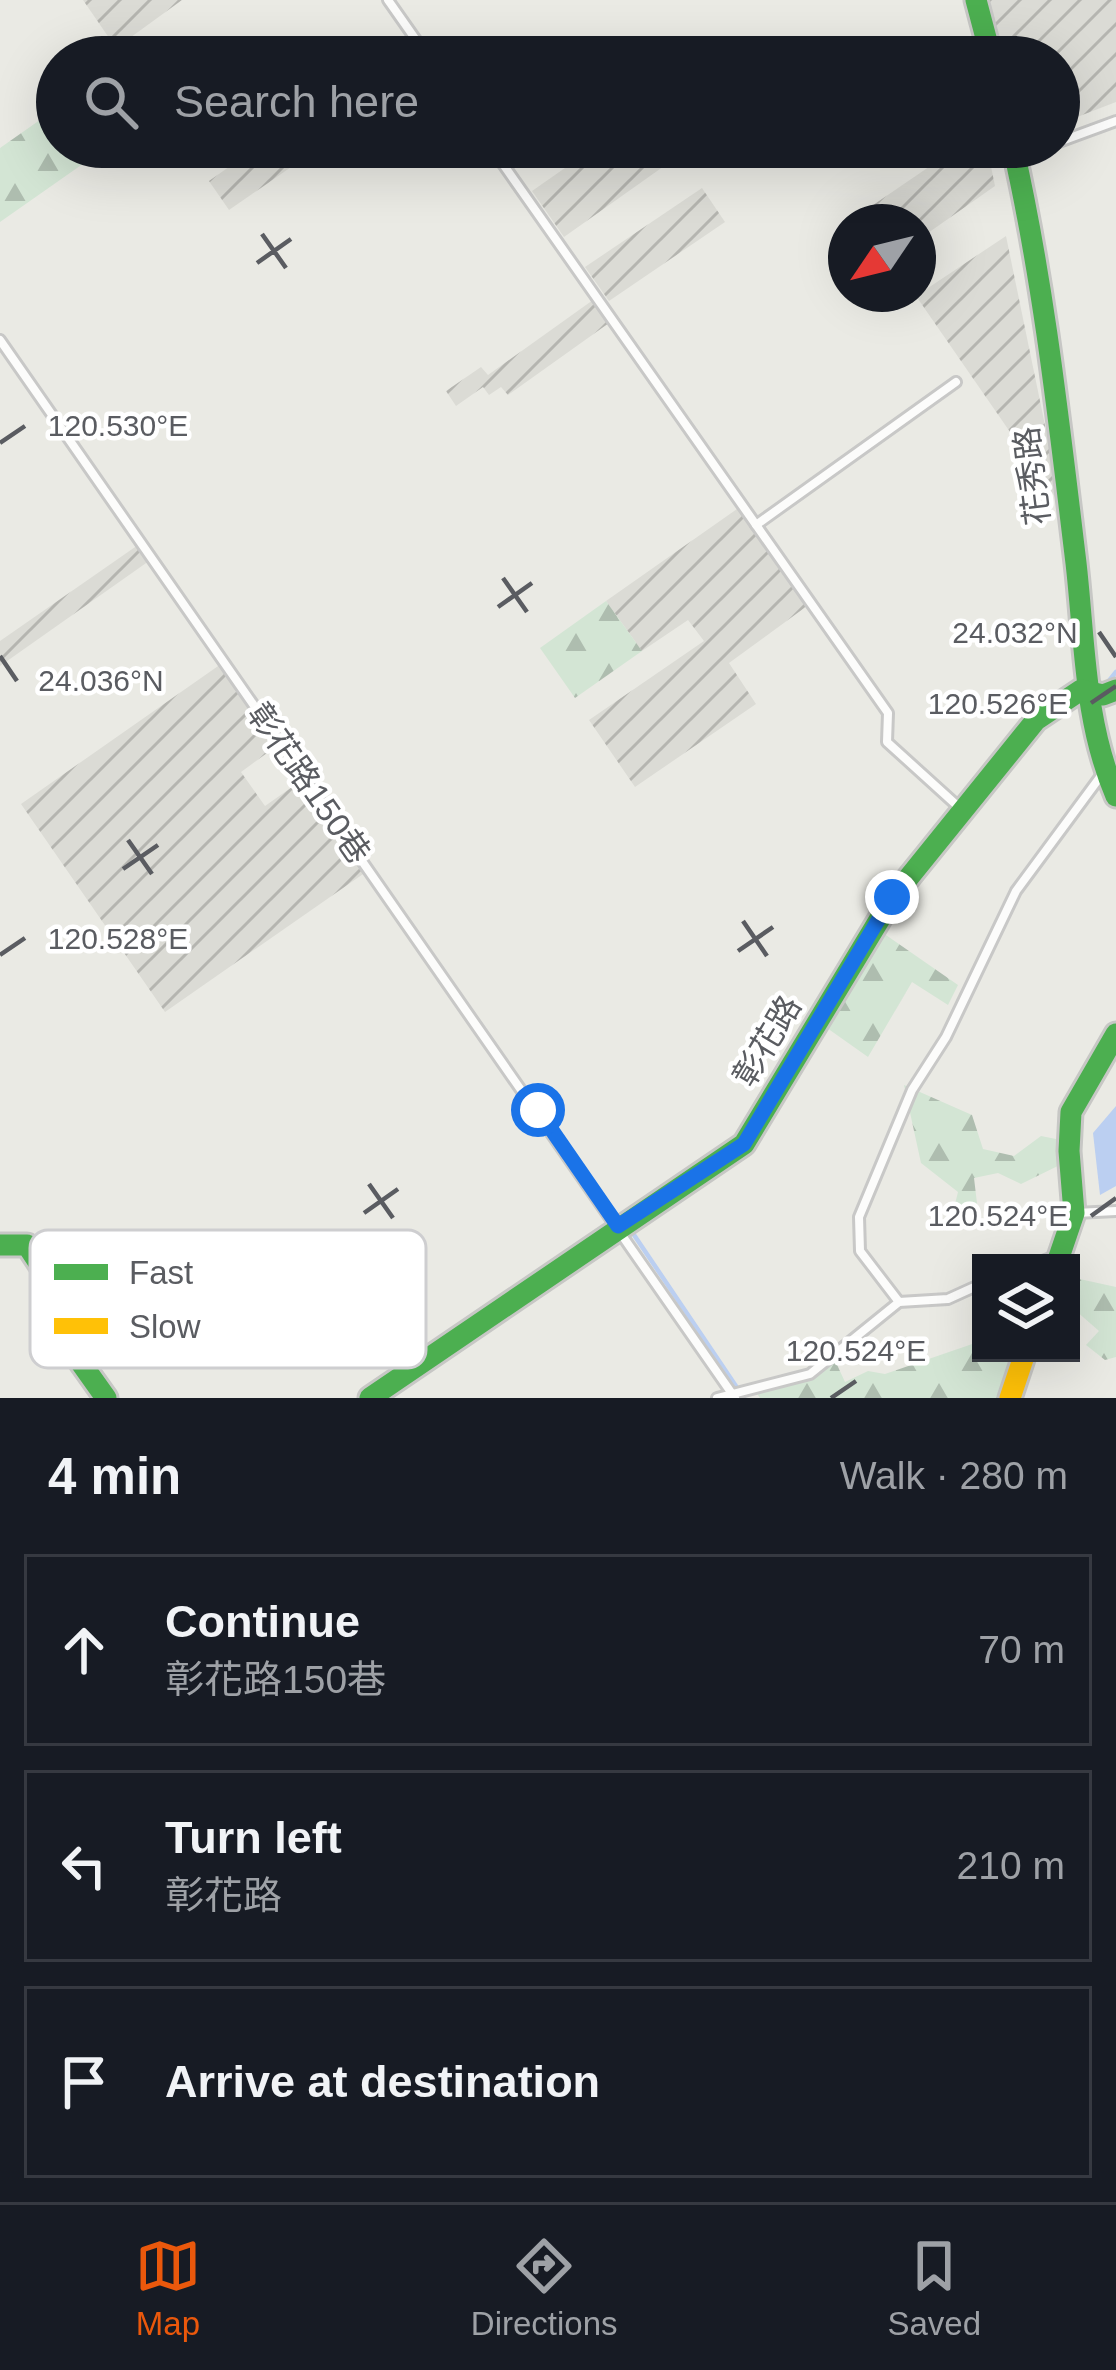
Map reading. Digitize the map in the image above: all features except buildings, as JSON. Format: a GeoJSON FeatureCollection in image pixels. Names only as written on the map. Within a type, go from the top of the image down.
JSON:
{"type":"FeatureCollection","features":[{"type":"Feature","properties":{"kind":"street"},"geometry":{"type":"LineString","coordinates":[[976,0],[985,36]]}},
{"type":"Feature","properties":{"kind":"street","name":"花秀路"},"geometry":{"type":"LineString","coordinates":[[1017,168],[1046,319],[1090,693],[1103,772],[1116,796]]}},
{"type":"Feature","properties":{"kind":"street","name":"彰花路"},"geometry":{"type":"LineString","coordinates":[[426,1359],[744,1144],[892,897],[1036,720],[1081,691],[1103,695],[1116,690]]}},
{"type":"Feature","properties":{"kind":"street"},"geometry":{"type":"LineString","coordinates":[[1060,1254],[1074,1214],[1069,1151],[1072,1112],[1116,1034]]}},
{"type":"Feature","properties":{"kind":"street"},"geometry":{"type":"LineString","coordinates":[[0,1245],[27,1245],[30,1249]]}},
{"type":"Feature","properties":{"kind":"street"},"geometry":{"type":"LineString","coordinates":[[1010,1398],[1022,1362]]}},
{"type":"Feature","properties":{"kind":"street"},"geometry":{"type":"LineString","coordinates":[[85,1368],[106,1398]]}},
{"type":"Feature","properties":{"kind":"street","name":"彰花路"},"geometry":{"type":"LineString","coordinates":[[370,1398],[413,1368]]}},
{"type":"Feature","properties":{"kind":"lane"},"geometry":{"type":"LineString","coordinates":[[388,0],[413,36]]}},
{"type":"Feature","properties":{"kind":"lane"},"geometry":{"type":"LineString","coordinates":[[1080,134],[1116,121]]}},
{"type":"Feature","properties":{"kind":"lane"},"geometry":{"type":"LineString","coordinates":[[506,168],[888,713],[887,742],[963,811]]}},
{"type":"Feature","properties":{"kind":"lane","name":"彰花路150巷"},"geometry":{"type":"LineString","coordinates":[[0,340],[733,1395]]}},
{"type":"Feature","properties":{"kind":"lane"},"geometry":{"type":"LineString","coordinates":[[756,525],[956,382]]}},
{"type":"Feature","properties":{"kind":"lane"},"geometry":{"type":"LineString","coordinates":[[899,1302],[860,1251],[859,1217],[912,1090],[946,1037],[1016,891],[1103,772]]}},
{"type":"Feature","properties":{"kind":"lane"},"geometry":{"type":"LineString","coordinates":[[1074,1214],[1116,1211]]}},
{"type":"Feature","properties":{"kind":"lane"},"geometry":{"type":"LineString","coordinates":[[717,1398],[810,1374],[899,1302],[948,1300],[972,1288]]}},
{"type":"Feature","properties":{"kind":"shaded area"},"geometry":{"type":"Polygon","coordinates":[[[83,0],[182,0],[132,36],[108,36],[83,0]]]}},
{"type":"Feature","properties":{"kind":"shaded area"},"geometry":{"type":"Polygon","coordinates":[[[983,0],[1116,0],[1116,102],[1080,116],[1080,36],[994,36],[983,0]]]}},
{"type":"Feature","properties":{"kind":"shaded area"},"geometry":{"type":"Polygon","coordinates":[[[227,168],[290,168],[229,210],[209,181],[227,168]]]}},
{"type":"Feature","properties":{"kind":"shaded area"},"geometry":{"type":"Polygon","coordinates":[[[565,168],[661,168],[564,237],[532,191],[565,168]]]}},
{"type":"Feature","properties":{"kind":"shaded area"},"geometry":{"type":"Polygon","coordinates":[[[927,168],[991,168],[995,186],[936,227],[936,204],[875,204],[927,168]]]}},
{"type":"Feature","properties":{"kind":"shaded area"},"geometry":{"type":"Polygon","coordinates":[[[702,188],[725,222],[609,301],[585,267],[702,188]]]}},
{"type":"Feature","properties":{"kind":"shaded area"},"geometry":{"type":"Polygon","coordinates":[[[1006,236],[1057,500],[927,312],[936,312],[936,283],[1006,236]]]}},
{"type":"Feature","properties":{"kind":"shaded area"},"geometry":{"type":"Polygon","coordinates":[[[593,300],[609,323],[508,395],[501,387],[489,395],[483,387],[456,406],[446,391],[481,367],[488,375],[593,300]]]}},
{"type":"Feature","properties":{"kind":"shaded area"},"geometry":{"type":"Polygon","coordinates":[[[737,509],[807,606],[729,663],[756,704],[635,787],[589,720],[704,641],[688,620],[642,651],[606,601],[737,509]]]}},
{"type":"Feature","properties":{"kind":"shaded area"},"geometry":{"type":"Polygon","coordinates":[[[138,545],[149,561],[0,666],[0,641],[138,545]]]}},
{"type":"Feature","properties":{"kind":"shaded area"},"geometry":{"type":"Polygon","coordinates":[[[221,664],[278,745],[241,772],[265,806],[302,780],[366,872],[165,1012],[21,804],[221,664]]]}},
{"type":"Feature","properties":{"kind":"green space"},"geometry":{"type":"Polygon","coordinates":[[[36,123],[36,168],[77,168],[0,222],[0,148],[36,123]]]}},
{"type":"Feature","properties":{"kind":"green space"},"geometry":{"type":"Polygon","coordinates":[[[606,601],[642,651],[575,698],[540,648],[606,601]]]}},
{"type":"Feature","properties":{"kind":"green space"},"geometry":{"type":"Polygon","coordinates":[[[883,933],[958,985],[948,1005],[912,982],[868,1057],[827,1028],[883,933]]]}},
{"type":"Feature","properties":{"kind":"green space"},"geometry":{"type":"Polygon","coordinates":[[[904,1085],[972,1115],[983,1149],[1014,1156],[1041,1136],[1056,1139],[1068,1161],[1021,1184],[998,1173],[974,1178],[979,1220],[950,1224],[958,1192],[921,1163],[904,1085]]]}},
{"type":"Feature","properties":{"kind":"green space"},"geometry":{"type":"Polygon","coordinates":[[[1080,1279],[1116,1287],[1116,1357],[1105,1360],[1086,1345],[1099,1331],[1080,1314],[1080,1279]]]}},
{"type":"Feature","properties":{"kind":"green space"},"geometry":{"type":"Polygon","coordinates":[[[972,1344],[972,1362],[1010,1362],[1000,1398],[760,1398],[751,1385],[812,1369],[833,1356],[845,1382],[868,1371],[885,1374],[972,1344]]]}},
{"type":"Feature","properties":{"kind":"water"},"geometry":{"type":"Polygon","coordinates":[[[1116,1106],[1116,1186],[1100,1195],[1093,1133],[1116,1106]]]}},
{"type":"Feature","properties":{"kind":"waterway"},"geometry":{"type":"LineString","coordinates":[[1108,682],[1116,672]]}},
{"type":"Feature","properties":{"kind":"waterway"},"geometry":{"type":"LineString","coordinates":[[628,1226],[744,1398]]}},
{"type":"Feature","properties":{"kind":"traffic: fast"},"geometry":{"type":"LineString","coordinates":[[976,0],[985,36]]}},
{"type":"Feature","properties":{"kind":"traffic: fast"},"geometry":{"type":"LineString","coordinates":[[1017,168],[1050,354],[1092,711],[1116,796]]}},
{"type":"Feature","properties":{"kind":"traffic: fast"},"geometry":{"type":"LineString","coordinates":[[426,1360],[744,1144],[893,897],[1036,720],[1081,690],[1103,695],[1116,690]]}},
{"type":"Feature","properties":{"kind":"traffic: fast"},"geometry":{"type":"LineString","coordinates":[[1060,1254],[1074,1213],[1071,1112],[1116,1034]]}},
{"type":"Feature","properties":{"kind":"traffic: fast"},"geometry":{"type":"LineString","coordinates":[[0,1245],[27,1245],[30,1250]]}},
{"type":"Feature","properties":{"kind":"traffic: fast"},"geometry":{"type":"LineString","coordinates":[[85,1368],[106,1398]]}},
{"type":"Feature","properties":{"kind":"traffic: fast"},"geometry":{"type":"LineString","coordinates":[[370,1398],[414,1368]]}},
{"type":"Feature","properties":{"kind":"traffic: slow"},"geometry":{"type":"LineString","coordinates":[[1010,1398],[1022,1362]]}},
{"type":"Feature","properties":{"kind":"route"},"geometry":{"type":"LineString","coordinates":[[538,1110],[618,1226],[744,1144],[892,897]]}}]}
